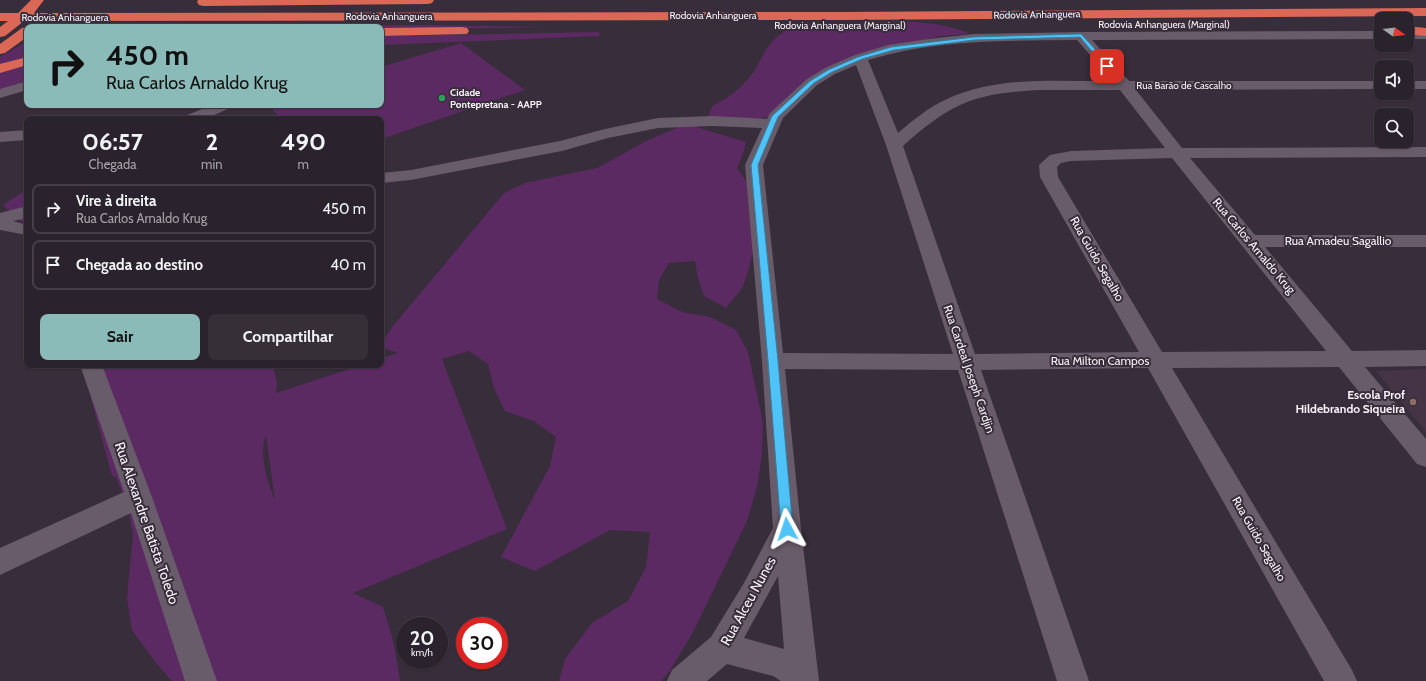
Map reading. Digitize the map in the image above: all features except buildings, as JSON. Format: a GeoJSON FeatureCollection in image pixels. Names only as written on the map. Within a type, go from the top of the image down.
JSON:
{"type":"FeatureCollection","features":[{"type":"Feature","properties":{"kind":"highway"},"geometry":{"type":"LineString","coordinates":[[188,2],[428,0]]}},
{"type":"Feature","properties":{"kind":"highway"},"geometry":{"type":"LineString","coordinates":[[20,3],[47,3]]}},
{"type":"Feature","properties":{"kind":"highway"},"geometry":{"type":"LineString","coordinates":[[32,24],[47,3]]}},
{"type":"Feature","properties":{"kind":"highway"},"geometry":{"type":"LineString","coordinates":[[0,33],[29,11],[47,3]]}},
{"type":"Feature","properties":{"kind":"highway","name":"Rodovia Anhanguera"},"geometry":{"type":"LineString","coordinates":[[0,7],[443,4]]}},
{"type":"Feature","properties":{"kind":"highway","name":"Rodovia Anhanguera"},"geometry":{"type":"LineString","coordinates":[[0,18],[852,16],[1426,12]]}},
{"type":"Feature","properties":{"kind":"highway"},"geometry":{"type":"LineString","coordinates":[[277,17],[556,25],[706,26]]}},
{"type":"Feature","properties":{"kind":"highway"},"geometry":{"type":"LineString","coordinates":[[1351,24],[1374,27]]}},
{"type":"Feature","properties":{"kind":"highway","name":"Rodovia Anhanguera (Marginal)"},"geometry":{"type":"LineString","coordinates":[[706,26],[1374,24]]}},
{"type":"Feature","properties":{"kind":"highway"},"geometry":{"type":"LineString","coordinates":[[1414,24],[1426,24]]}},
{"type":"Feature","properties":{"kind":"highway"},"geometry":{"type":"LineString","coordinates":[[612,29],[706,26]]}},
{"type":"Feature","properties":{"kind":"highway"},"geometry":{"type":"LineString","coordinates":[[384,32],[472,31]]}},
{"type":"Feature","properties":{"kind":"highway"},"geometry":{"type":"LineString","coordinates":[[1414,31],[1426,34]]}},
{"type":"Feature","properties":{"kind":"highway"},"geometry":{"type":"LineString","coordinates":[[3,48],[24,33]]}},
{"type":"Feature","properties":{"kind":"highway"},"geometry":{"type":"LineString","coordinates":[[0,69],[24,62]]}},
{"type":"Feature","properties":{"kind":"street"},"geometry":{"type":"LineString","coordinates":[[1414,35],[1426,34]]}},
{"type":"Feature","properties":{"kind":"street"},"geometry":{"type":"LineString","coordinates":[[803,679],[787,529],[773,361],[754,165],[771,124],[776,116],[812,82],[830,71],[860,58],[893,48],[935,42],[974,38],[1081,36],[1374,35]]}},
{"type":"Feature","properties":{"kind":"street","name":"Rua Carlos Arnaldo Krug"},"geometry":{"type":"LineString","coordinates":[[1081,36],[1124,85],[1426,457]]}},
{"type":"Feature","properties":{"kind":"street","name":"Rua Cardeal Joseph Cardjin"},"geometry":{"type":"LineString","coordinates":[[860,58],[894,145],[1073,681]]}},
{"type":"Feature","properties":{"kind":"street","name":"Rua Barão de Cascalho"},"geometry":{"type":"LineString","coordinates":[[894,145],[922,120],[947,104],[973,94],[998,89],[1124,85],[1374,85]]}},
{"type":"Feature","properties":{"kind":"street"},"geometry":{"type":"LineString","coordinates":[[1414,85],[1426,85]]}},
{"type":"Feature","properties":{"kind":"street"},"geometry":{"type":"LineString","coordinates":[[0,94],[24,86]]}},
{"type":"Feature","properties":{"kind":"street"},"geometry":{"type":"LineString","coordinates":[[198,116],[218,108]]}},
{"type":"Feature","properties":{"kind":"street"},"geometry":{"type":"LineString","coordinates":[[881,114],[922,120]]}},
{"type":"Feature","properties":{"kind":"street"},"geometry":{"type":"LineString","coordinates":[[384,178],[411,175],[562,146],[606,134],[658,123],[713,122],[771,124]]}},
{"type":"Feature","properties":{"kind":"street"},"geometry":{"type":"LineString","coordinates":[[0,137],[24,135]]}},
{"type":"Feature","properties":{"kind":"street","name":"Rua Guido Segalho"},"geometry":{"type":"LineString","coordinates":[[1341,681],[1049,176],[1048,165],[1056,159],[1071,156],[1178,153],[1426,152]]}},
{"type":"Feature","properties":{"kind":"street"},"geometry":{"type":"LineString","coordinates":[[0,220],[24,225]]}},
{"type":"Feature","properties":{"kind":"street"},"geometry":{"type":"LineString","coordinates":[[0,224],[24,226]]}},
{"type":"Feature","properties":{"kind":"street","name":"Rua Amadeu Sagallio"},"geometry":{"type":"LineString","coordinates":[[1251,241],[1426,240]]}},
{"type":"Feature","properties":{"kind":"street","name":"Rua Milton Campos"},"geometry":{"type":"LineString","coordinates":[[773,361],[967,362],[1348,360],[1426,358]]}},
{"type":"Feature","properties":{"kind":"street","name":"Rua Alexandre Batista Toledo"},"geometry":{"type":"LineString","coordinates":[[92,368],[139,497],[201,681]]}},
{"type":"Feature","properties":{"kind":"street"},"geometry":{"type":"LineString","coordinates":[[0,562],[139,497]]}},
{"type":"Feature","properties":{"kind":"street","name":"Rua Alceu Nunes"},"geometry":{"type":"LineString","coordinates":[[683,681],[722,648],[754,593],[787,529]]}},
{"type":"Feature","properties":{"kind":"street"},"geometry":{"type":"LineString","coordinates":[[722,648],[781,663],[803,679]]}},
{"type":"Feature","properties":{"kind":"shaded area"},"geometry":{"type":"Polygon","coordinates":[[[919,22],[946,26],[970,34],[941,36],[923,40],[817,73],[805,82],[770,117],[724,122],[708,116],[714,105],[731,95],[748,79],[768,47],[780,34],[791,28],[816,23],[919,22]]]}},
{"type":"Feature","properties":{"kind":"shaded area"},"geometry":{"type":"Polygon","coordinates":[[[384,25],[430,25],[546,27],[384,30],[384,25]]]}},
{"type":"Feature","properties":{"kind":"shaded area"},"geometry":{"type":"Polygon","coordinates":[[[599,32],[600,36],[384,45],[384,36],[599,32]]]}},
{"type":"Feature","properties":{"kind":"shaded area"},"geometry":{"type":"Polygon","coordinates":[[[24,43],[24,59],[0,65],[0,57],[24,43]]]}},
{"type":"Feature","properties":{"kind":"shaded area","name":"Cidade Pontepretana - AAPP"},"geometry":{"type":"Polygon","coordinates":[[[461,43],[525,90],[384,138],[384,116],[278,116],[272,108],[384,108],[384,66],[461,43]]]}},
{"type":"Feature","properties":{"kind":"shaded area"},"geometry":{"type":"Polygon","coordinates":[[[24,66],[24,81],[0,90],[0,72],[24,66]]]}},
{"type":"Feature","properties":{"kind":"shaded area"},"geometry":{"type":"Polygon","coordinates":[[[686,124],[746,142],[737,168],[746,181],[761,192],[752,257],[745,282],[740,291],[726,308],[704,296],[698,278],[695,261],[669,263],[659,280],[657,299],[682,312],[710,317],[736,330],[748,352],[763,423],[762,454],[757,487],[747,521],[692,634],[669,672],[661,681],[559,681],[565,659],[592,623],[628,601],[646,567],[650,532],[610,530],[535,571],[501,557],[550,466],[556,437],[534,421],[505,411],[494,388],[488,364],[469,351],[442,359],[507,529],[353,593],[383,607],[394,644],[396,669],[398,669],[400,681],[172,681],[156,663],[132,630],[127,598],[133,534],[128,508],[116,477],[112,476],[83,368],[274,368],[277,383],[276,393],[353,368],[384,368],[384,358],[398,353],[384,348],[384,340],[393,326],[504,193],[525,183],[597,168],[646,141],[686,124]],[[266,436],[263,459],[267,477],[275,500],[266,436]]]}},
{"type":"Feature","properties":{"kind":"shaded area"},"geometry":{"type":"Polygon","coordinates":[[[24,191],[24,224],[3,205],[24,191]]]}},
{"type":"Feature","properties":{"kind":"shaded area","name":"Escola Prof Hildebrando Siqueira"},"geometry":{"type":"Polygon","coordinates":[[[1426,369],[1426,432],[1376,371],[1426,369]]]}},
{"type":"Feature","properties":{"kind":"place","name":"Cidade Pontepretana - AAPP"},"geometry":{"type":"Point","coordinates":[442,98]}},
{"type":"Feature","properties":{"kind":"place","name":"Escola Prof Hildebrando Siqueira"},"geometry":{"type":"Point","coordinates":[1413,402]}},
{"type":"Feature","properties":{"kind":"route"},"geometry":{"type":"LineString","coordinates":[[787,529],[773,361],[754,165],[771,124],[776,116],[812,82],[830,71],[860,58],[893,48],[974,38],[1081,36],[1107,66]]}}]}
